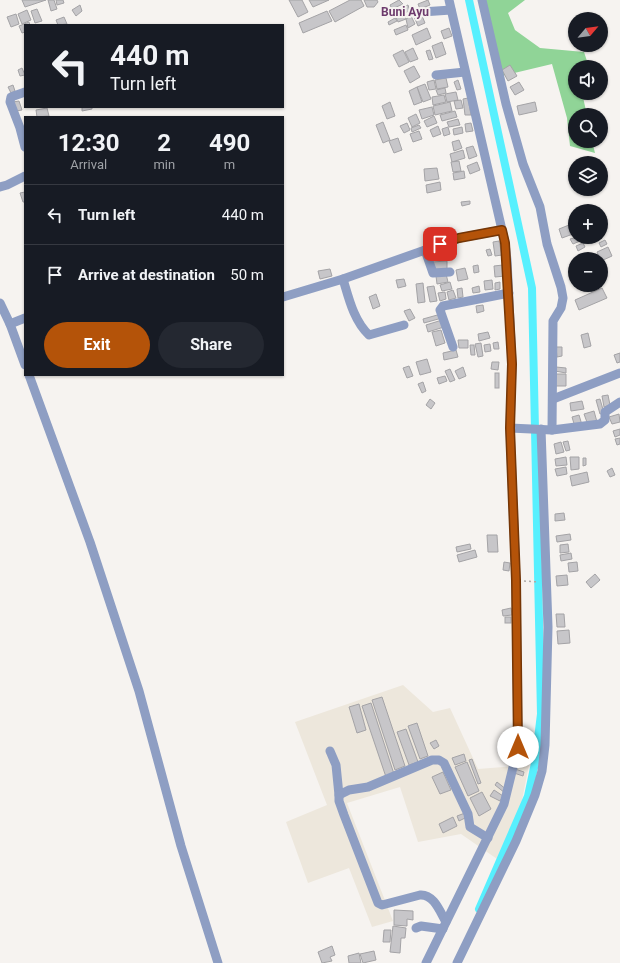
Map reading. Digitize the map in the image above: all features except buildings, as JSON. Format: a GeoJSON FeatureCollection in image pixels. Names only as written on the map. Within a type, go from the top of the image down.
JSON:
{"type":"FeatureCollection","features":[{"type":"Feature","properties":{"kind":"street"},"geometry":{"type":"LineString","coordinates":[[426,963],[504,804],[518,747],[514,428],[507,260],[502,230],[450,10],[449,0]]}},
{"type":"Feature","properties":{"kind":"street"},"geometry":{"type":"LineString","coordinates":[[482,0],[506,104],[523,164],[540,207],[547,244],[563,298],[561,308],[553,321],[552,430]]}},
{"type":"Feature","properties":{"kind":"street"},"geometry":{"type":"LineString","coordinates":[[422,12],[450,10]]}},
{"type":"Feature","properties":{"kind":"street"},"geometry":{"type":"LineString","coordinates":[[436,75],[465,72]]}},
{"type":"Feature","properties":{"kind":"street"},"geometry":{"type":"LineString","coordinates":[[24,92],[12,97],[10,102],[24,143]]}},
{"type":"Feature","properties":{"kind":"street"},"geometry":{"type":"LineString","coordinates":[[0,187],[24,176]]}},
{"type":"Feature","properties":{"kind":"street"},"geometry":{"type":"LineString","coordinates":[[284,297],[343,279],[459,238],[502,230]]}},
{"type":"Feature","properties":{"kind":"street"},"geometry":{"type":"LineString","coordinates":[[425,250],[433,273],[450,272]]}},
{"type":"Feature","properties":{"kind":"street"},"geometry":{"type":"LineString","coordinates":[[343,279],[355,316],[361,328],[369,335],[404,325]]}},
{"type":"Feature","properties":{"kind":"street"},"geometry":{"type":"LineString","coordinates":[[453,347],[440,310],[443,306],[509,293]]}},
{"type":"Feature","properties":{"kind":"street"},"geometry":{"type":"LineString","coordinates":[[0,304],[10,324],[24,362]]}},
{"type":"Feature","properties":{"kind":"street"},"geometry":{"type":"LineString","coordinates":[[10,324],[24,318]]}},
{"type":"Feature","properties":{"kind":"street"},"geometry":{"type":"LineString","coordinates":[[553,399],[620,373]]}},
{"type":"Feature","properties":{"kind":"street"},"geometry":{"type":"LineString","coordinates":[[29,376],[90,542],[139,691],[181,846],[218,963]]}},
{"type":"Feature","properties":{"kind":"street"},"geometry":{"type":"LineString","coordinates":[[514,428],[552,430],[600,424],[605,420],[605,412],[620,402]]}},
{"type":"Feature","properties":{"kind":"street"},"geometry":{"type":"LineString","coordinates":[[457,963],[516,841],[535,795],[542,771],[545,745],[548,627],[539,429]]}},
{"type":"Feature","properties":{"kind":"street"},"geometry":{"type":"LineString","coordinates":[[330,751],[336,766],[339,801],[378,903],[382,905],[420,895],[426,895],[431,897],[445,926]]}},
{"type":"Feature","properties":{"kind":"street"},"geometry":{"type":"LineString","coordinates":[[339,795],[349,790],[368,787],[432,760],[439,760],[444,763],[468,814],[470,827],[488,838]]}},
{"type":"Feature","properties":{"kind":"street"},"geometry":{"type":"LineString","coordinates":[[416,928],[421,926],[445,926]]}},
{"type":"Feature","properties":{"kind":"path"},"geometry":{"type":"LineString","coordinates":[[528,582],[542,582]]}},
{"type":"Feature","properties":{"kind":"shaded area"},"geometry":{"type":"Polygon","coordinates":[[[403,685],[433,712],[450,708],[478,769],[529,765],[518,820],[500,861],[461,834],[418,842],[400,787],[347,803],[393,921],[372,927],[349,868],[308,883],[286,822],[327,805],[295,722],[403,685]]]}},
{"type":"Feature","properties":{"kind":"green space"},"geometry":{"type":"Polygon","coordinates":[[[482,0],[525,0],[508,13],[515,30],[540,48],[568,51],[568,52],[584,52],[587,60],[568,60],[568,100],[584,100],[585,108],[568,108],[568,127],[567,118],[552,64],[497,77],[482,0]]]}},
{"type":"Feature","properties":{"kind":"green space"},"geometry":{"type":"Polygon","coordinates":[[[577,148],[594,148],[595,153],[577,148]]]}},
{"type":"Feature","properties":{"kind":"waterway"},"geometry":{"type":"LineString","coordinates":[[469,0],[532,288],[541,714],[535,763],[528,796],[479,909]]}},
{"type":"Feature","properties":{"kind":"district","name":"Buni Ayu"},"geometry":{"type":"Point","coordinates":[405,12]}},
{"type":"Feature","properties":{"kind":"route"},"geometry":{"type":"LineString","coordinates":[[440,244],[459,238],[502,230],[505,243],[512,364],[510,428],[516,580],[518,747]]}}]}
